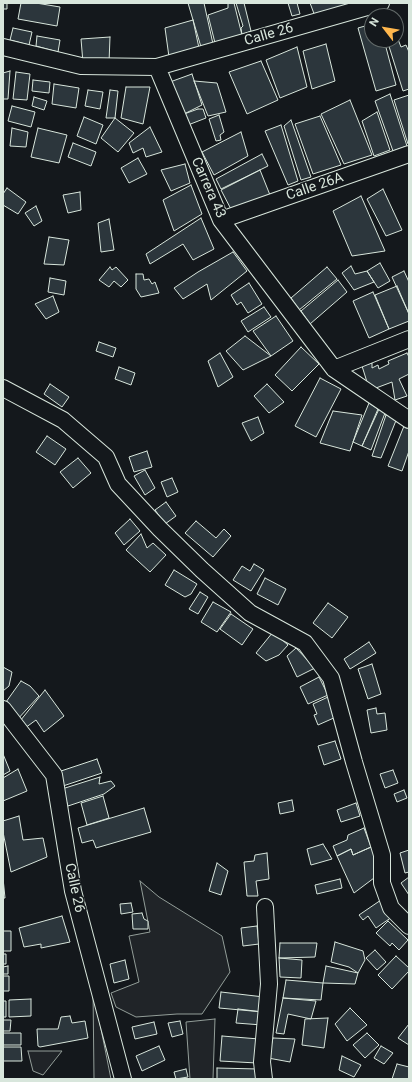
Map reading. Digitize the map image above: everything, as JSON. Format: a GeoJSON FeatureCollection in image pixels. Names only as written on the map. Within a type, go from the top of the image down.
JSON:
{"type":"FeatureCollection","features":[{"type":"Feature","properties":{"kind":"street","name":"Calle 26"},"geometry":{"type":"LineString","coordinates":[[157,68],[381,3]]}},
{"type":"Feature","properties":{"kind":"street"},"geometry":{"type":"LineString","coordinates":[[3,48],[81,66],[157,68]]}},
{"type":"Feature","properties":{"kind":"street","name":"Carrera 43"},"geometry":{"type":"LineString","coordinates":[[157,68],[221,220],[334,368],[409,420]]}},
{"type":"Feature","properties":{"kind":"street","name":"Calle 26A"},"geometry":{"type":"LineString","coordinates":[[221,220],[409,154]]}},
{"type":"Feature","properties":{"kind":"street"},"geometry":{"type":"LineString","coordinates":[[334,368],[409,339]]}},
{"type":"Feature","properties":{"kind":"street"},"geometry":{"type":"LineString","coordinates":[[3,388],[63,420],[106,457],[118,484],[186,555],[250,613],[305,643],[331,678],[382,855],[382,883],[391,908],[409,926]]}},
{"type":"Feature","properties":{"kind":"street","name":"Calle 26"},"geometry":{"type":"LineString","coordinates":[[3,709],[54,775],[73,891],[123,1079]]}},
{"type":"Feature","properties":{"kind":"street"},"geometry":{"type":"LineString","coordinates":[[264,1079],[262,1062],[269,984],[265,907]]}},
{"type":"Feature","properties":{"kind":"shaded area"},"geometry":{"type":"Polygon","coordinates":[[[140,881],[159,897],[222,936],[230,972],[202,1014],[136,1017],[116,1007],[111,993],[139,982],[129,936],[150,932],[140,881]]]}},
{"type":"Feature","properties":{"kind":"shaded area"},"geometry":{"type":"Polygon","coordinates":[[[93,989],[111,1079],[94,1079],[93,989]]]}},
{"type":"Feature","properties":{"kind":"shaded area"},"geometry":{"type":"Polygon","coordinates":[[[215,1019],[213,1079],[190,1079],[186,1022],[215,1019]]]}},
{"type":"Feature","properties":{"kind":"shaded area"},"geometry":{"type":"Polygon","coordinates":[[[28,1051],[62,1051],[43,1075],[33,1071],[28,1051]]]}},
{"type":"Feature","properties":{"kind":"building"},"geometry":{"type":"Polygon","coordinates":[[[3,3],[7,3],[7,9],[3,9],[3,3]]]}},
{"type":"Feature","properties":{"kind":"building"},"geometry":{"type":"Polygon","coordinates":[[[21,3],[36,3],[60,7],[57,26],[18,19],[21,3]]]}},
{"type":"Feature","properties":{"kind":"building"},"geometry":{"type":"Polygon","coordinates":[[[188,3],[204,3],[213,44],[201,47],[188,3]]]}},
{"type":"Feature","properties":{"kind":"building"},"geometry":{"type":"Polygon","coordinates":[[[228,3],[234,3],[242,35],[215,43],[208,15],[228,8],[228,3]]]}},
{"type":"Feature","properties":{"kind":"building"},"geometry":{"type":"Polygon","coordinates":[[[236,3],[244,3],[251,31],[242,35],[241,28],[243,26],[236,3]]]}},
{"type":"Feature","properties":{"kind":"building"},"geometry":{"type":"Polygon","coordinates":[[[288,3],[297,3],[300,14],[292,16],[288,3]]]}},
{"type":"Feature","properties":{"kind":"building"},"geometry":{"type":"Polygon","coordinates":[[[310,3],[345,3],[346,6],[316,19],[310,3]]]}},
{"type":"Feature","properties":{"kind":"building"},"geometry":{"type":"Polygon","coordinates":[[[193,20],[199,48],[169,57],[165,28],[193,20]]]}},
{"type":"Feature","properties":{"kind":"building"},"geometry":{"type":"Polygon","coordinates":[[[364,26],[364,48],[386,48],[396,85],[376,91],[358,28],[364,26]]]}},
{"type":"Feature","properties":{"kind":"building"},"geometry":{"type":"Polygon","coordinates":[[[13,28],[32,32],[29,45],[10,40],[13,28]]]}},
{"type":"Feature","properties":{"kind":"building"},"geometry":{"type":"Polygon","coordinates":[[[37,36],[60,40],[58,52],[36,46],[37,36]]]}},
{"type":"Feature","properties":{"kind":"building"},"geometry":{"type":"Polygon","coordinates":[[[110,37],[109,63],[83,63],[81,39],[110,37]]]}},
{"type":"Feature","properties":{"kind":"building"},"geometry":{"type":"Polygon","coordinates":[[[326,44],[335,81],[312,89],[303,51],[326,44]]]}},
{"type":"Feature","properties":{"kind":"building"},"geometry":{"type":"Polygon","coordinates":[[[406,45],[409,52],[409,89],[403,91],[390,48],[404,48],[404,46],[406,45]]]}},
{"type":"Feature","properties":{"kind":"building"},"geometry":{"type":"Polygon","coordinates":[[[297,47],[307,87],[280,98],[266,60],[297,47]]]}},
{"type":"Feature","properties":{"kind":"building"},"geometry":{"type":"Polygon","coordinates":[[[261,61],[278,100],[247,114],[229,72],[261,61]]]}},
{"type":"Feature","properties":{"kind":"building"},"geometry":{"type":"Polygon","coordinates":[[[10,71],[8,99],[3,99],[3,73],[10,71]]]}},
{"type":"Feature","properties":{"kind":"building"},"geometry":{"type":"Polygon","coordinates":[[[16,72],[30,74],[27,100],[13,99],[16,72]]]}},
{"type":"Feature","properties":{"kind":"building"},"geometry":{"type":"Polygon","coordinates":[[[192,74],[202,105],[184,114],[170,82],[192,74]]]}},
{"type":"Feature","properties":{"kind":"building"},"geometry":{"type":"Polygon","coordinates":[[[33,80],[50,82],[49,93],[32,91],[33,80]]]}},
{"type":"Feature","properties":{"kind":"building"},"geometry":{"type":"Polygon","coordinates":[[[194,81],[217,83],[226,112],[208,116],[194,81]]]}},
{"type":"Feature","properties":{"kind":"building"},"geometry":{"type":"Polygon","coordinates":[[[54,84],[79,88],[76,108],[52,104],[54,84]]]}},
{"type":"Feature","properties":{"kind":"building"},"geometry":{"type":"Polygon","coordinates":[[[126,87],[150,87],[143,124],[121,118],[126,87]]]}},
{"type":"Feature","properties":{"kind":"building"},"geometry":{"type":"Polygon","coordinates":[[[88,90],[103,92],[100,109],[85,106],[88,90]]]}},
{"type":"Feature","properties":{"kind":"building"},"geometry":{"type":"Polygon","coordinates":[[[110,90],[118,91],[115,118],[106,118],[110,90]]]}},
{"type":"Feature","properties":{"kind":"building"},"geometry":{"type":"Polygon","coordinates":[[[390,94],[407,146],[393,151],[375,101],[390,94]]]}},
{"type":"Feature","properties":{"kind":"building"},"geometry":{"type":"Polygon","coordinates":[[[409,95],[409,144],[408,144],[394,100],[409,95]]]}},
{"type":"Feature","properties":{"kind":"building"},"geometry":{"type":"Polygon","coordinates":[[[34,97],[47,101],[44,110],[32,106],[34,97]]]}},
{"type":"Feature","properties":{"kind":"building"},"geometry":{"type":"Polygon","coordinates":[[[350,100],[372,155],[344,164],[321,114],[350,100]]]}},
{"type":"Feature","properties":{"kind":"building"},"geometry":{"type":"Polygon","coordinates":[[[12,106],[35,112],[31,127],[8,121],[12,106]]]}},
{"type":"Feature","properties":{"kind":"building"},"geometry":{"type":"Polygon","coordinates":[[[198,109],[203,109],[206,118],[188,125],[184,114],[198,109]]]}},
{"type":"Feature","properties":{"kind":"building"},"geometry":{"type":"Polygon","coordinates":[[[377,112],[390,150],[374,156],[362,121],[377,112]]]}},
{"type":"Feature","properties":{"kind":"building"},"geometry":{"type":"Polygon","coordinates":[[[219,115],[224,132],[220,135],[221,140],[216,141],[209,119],[219,115]]]}},
{"type":"Feature","properties":{"kind":"building"},"geometry":{"type":"Polygon","coordinates":[[[320,116],[341,165],[313,174],[295,124],[320,116]]]}},
{"type":"Feature","properties":{"kind":"building"},"geometry":{"type":"Polygon","coordinates":[[[84,117],[103,125],[96,144],[77,136],[84,117]]]}},
{"type":"Feature","properties":{"kind":"building"},"geometry":{"type":"Polygon","coordinates":[[[115,118],[134,133],[118,152],[101,138],[115,118]]]}},
{"type":"Feature","properties":{"kind":"building"},"geometry":{"type":"Polygon","coordinates":[[[291,120],[311,177],[301,180],[284,126],[291,120]]]}},
{"type":"Feature","properties":{"kind":"building"},"geometry":{"type":"Polygon","coordinates":[[[281,125],[298,181],[288,185],[265,131],[281,125]]]}},
{"type":"Feature","properties":{"kind":"building"},"geometry":{"type":"Polygon","coordinates":[[[150,127],[162,152],[146,157],[143,148],[133,153],[129,143],[150,127]]]}},
{"type":"Feature","properties":{"kind":"building"},"geometry":{"type":"Polygon","coordinates":[[[12,128],[28,132],[26,147],[10,146],[12,128]]]}},
{"type":"Feature","properties":{"kind":"building"},"geometry":{"type":"Polygon","coordinates":[[[38,128],[67,135],[59,163],[31,157],[38,128]]]}},
{"type":"Feature","properties":{"kind":"building"},"geometry":{"type":"Polygon","coordinates":[[[241,132],[248,156],[214,175],[202,152],[241,132]]]}},
{"type":"Feature","properties":{"kind":"building"},"geometry":{"type":"Polygon","coordinates":[[[73,143],[96,152],[91,166],[68,157],[73,143]]]}},
{"type":"Feature","properties":{"kind":"building"},"geometry":{"type":"Polygon","coordinates":[[[262,154],[268,166],[221,189],[216,179],[262,154]]]}},
{"type":"Feature","properties":{"kind":"building"},"geometry":{"type":"Polygon","coordinates":[[[138,158],[147,174],[129,183],[121,168],[138,158]]]}},
{"type":"Feature","properties":{"kind":"building"},"geometry":{"type":"Polygon","coordinates":[[[185,164],[190,183],[171,191],[161,170],[185,164]]]}},
{"type":"Feature","properties":{"kind":"building"},"geometry":{"type":"Polygon","coordinates":[[[260,170],[270,195],[233,213],[221,190],[260,170]]]}},
{"type":"Feature","properties":{"kind":"building"},"geometry":{"type":"Polygon","coordinates":[[[191,185],[202,214],[174,231],[163,200],[191,185]]]}},
{"type":"Feature","properties":{"kind":"building"},"geometry":{"type":"Polygon","coordinates":[[[7,188],[26,202],[18,214],[3,205],[3,194],[7,188]]]}},
{"type":"Feature","properties":{"kind":"building"},"geometry":{"type":"Polygon","coordinates":[[[383,189],[402,230],[386,236],[367,199],[383,189]]]}},
{"type":"Feature","properties":{"kind":"building"},"geometry":{"type":"Polygon","coordinates":[[[80,192],[81,210],[68,213],[63,195],[80,192]]]}},
{"type":"Feature","properties":{"kind":"building"},"geometry":{"type":"Polygon","coordinates":[[[361,196],[385,251],[352,256],[333,211],[361,196]]]}},
{"type":"Feature","properties":{"kind":"building"},"geometry":{"type":"Polygon","coordinates":[[[36,206],[42,221],[34,226],[25,213],[36,206]]]}},
{"type":"Feature","properties":{"kind":"building"},"geometry":{"type":"Polygon","coordinates":[[[201,218],[214,249],[193,260],[183,244],[150,264],[146,254],[201,218]]]}},
{"type":"Feature","properties":{"kind":"building"},"geometry":{"type":"Polygon","coordinates":[[[109,219],[114,250],[101,252],[98,223],[109,219]]]}},
{"type":"Feature","properties":{"kind":"building"},"geometry":{"type":"Polygon","coordinates":[[[49,237],[69,240],[64,265],[44,264],[49,237]]]}},
{"type":"Feature","properties":{"kind":"building"},"geometry":{"type":"Polygon","coordinates":[[[233,252],[247,271],[211,300],[207,284],[183,299],[174,288],[198,272],[233,252]]]}},
{"type":"Feature","properties":{"kind":"building"},"geometry":{"type":"Polygon","coordinates":[[[380,263],[390,281],[378,288],[367,271],[380,263]]]}},
{"type":"Feature","properties":{"kind":"building"},"geometry":{"type":"Polygon","coordinates":[[[351,266],[355,274],[367,271],[374,282],[354,290],[342,273],[351,266]]]}},
{"type":"Feature","properties":{"kind":"building"},"geometry":{"type":"Polygon","coordinates":[[[110,267],[112,270],[116,267],[128,280],[121,287],[114,281],[109,287],[99,280],[110,267]]]}},
{"type":"Feature","properties":{"kind":"building"},"geometry":{"type":"Polygon","coordinates":[[[327,267],[337,279],[299,310],[291,298],[327,267]]]}},
{"type":"Feature","properties":{"kind":"building"},"geometry":{"type":"Polygon","coordinates":[[[404,271],[409,282],[409,314],[392,277],[404,271]]]}},
{"type":"Feature","properties":{"kind":"building"},"geometry":{"type":"Polygon","coordinates":[[[136,274],[143,274],[144,280],[149,279],[152,284],[155,282],[159,293],[141,297],[136,289],[136,274]]]}},
{"type":"Feature","properties":{"kind":"building"},"geometry":{"type":"Polygon","coordinates":[[[50,278],[66,281],[64,295],[48,292],[50,278]]]}},
{"type":"Feature","properties":{"kind":"building"},"geometry":{"type":"Polygon","coordinates":[[[338,280],[347,292],[310,324],[301,311],[338,280]]]}},
{"type":"Feature","properties":{"kind":"building"},"geometry":{"type":"Polygon","coordinates":[[[249,283],[262,304],[248,313],[241,302],[237,305],[231,295],[249,283]]]}},
{"type":"Feature","properties":{"kind":"building"},"geometry":{"type":"Polygon","coordinates":[[[397,286],[409,314],[409,321],[389,329],[375,295],[397,286]]]}},
{"type":"Feature","properties":{"kind":"building"},"geometry":{"type":"Polygon","coordinates":[[[373,292],[389,329],[369,338],[353,301],[373,292]]]}},
{"type":"Feature","properties":{"kind":"building"},"geometry":{"type":"Polygon","coordinates":[[[53,296],[59,312],[46,319],[35,304],[53,296]]]}},
{"type":"Feature","properties":{"kind":"building"},"geometry":{"type":"Polygon","coordinates":[[[264,307],[271,317],[248,332],[241,321],[264,307]]]}},
{"type":"Feature","properties":{"kind":"building"},"geometry":{"type":"Polygon","coordinates":[[[276,316],[293,341],[271,356],[253,331],[276,316]]]}},
{"type":"Feature","properties":{"kind":"building"},"geometry":{"type":"Polygon","coordinates":[[[245,336],[271,356],[243,370],[226,351],[245,336]]]}},
{"type":"Feature","properties":{"kind":"building"},"geometry":{"type":"Polygon","coordinates":[[[99,342],[116,348],[113,357],[96,351],[99,342]]]}},
{"type":"Feature","properties":{"kind":"building"},"geometry":{"type":"Polygon","coordinates":[[[301,347],[319,364],[292,391],[275,375],[301,347]]]}},
{"type":"Feature","properties":{"kind":"building"},"geometry":{"type":"Polygon","coordinates":[[[220,353],[233,377],[218,387],[208,361],[220,353]]]}},
{"type":"Feature","properties":{"kind":"building"},"geometry":{"type":"Polygon","coordinates":[[[407,353],[409,357],[409,374],[399,379],[407,396],[395,400],[392,382],[376,388],[367,382],[362,366],[372,363],[372,368],[378,365],[379,369],[389,364],[388,361],[407,353]]]}},
{"type":"Feature","properties":{"kind":"building"},"geometry":{"type":"Polygon","coordinates":[[[119,367],[135,373],[131,385],[115,379],[119,367]]]}},
{"type":"Feature","properties":{"kind":"building"},"geometry":{"type":"Polygon","coordinates":[[[320,378],[341,389],[316,437],[295,426],[320,378]]]}},
{"type":"Feature","properties":{"kind":"building"},"geometry":{"type":"Polygon","coordinates":[[[50,384],[69,397],[62,407],[44,394],[50,384]]]}},
{"type":"Feature","properties":{"kind":"building"},"geometry":{"type":"Polygon","coordinates":[[[267,384],[284,402],[269,413],[254,396],[267,384]]]}},
{"type":"Feature","properties":{"kind":"building"},"geometry":{"type":"Polygon","coordinates":[[[369,403],[378,409],[362,446],[353,442],[369,403]]]}},
{"type":"Feature","properties":{"kind":"building"},"geometry":{"type":"Polygon","coordinates":[[[379,409],[385,413],[371,450],[362,446],[379,409]]]}},
{"type":"Feature","properties":{"kind":"building"},"geometry":{"type":"Polygon","coordinates":[[[333,411],[362,415],[350,451],[320,443],[333,411]]]}},
{"type":"Feature","properties":{"kind":"building"},"geometry":{"type":"Polygon","coordinates":[[[386,415],[397,418],[381,458],[372,456],[386,415]]]}},
{"type":"Feature","properties":{"kind":"building"},"geometry":{"type":"Polygon","coordinates":[[[258,417],[264,433],[251,441],[242,423],[258,417]]]}},
{"type":"Feature","properties":{"kind":"building"},"geometry":{"type":"Polygon","coordinates":[[[404,426],[409,427],[409,451],[402,471],[388,466],[404,426]]]}},
{"type":"Feature","properties":{"kind":"building"},"geometry":{"type":"Polygon","coordinates":[[[47,436],[66,449],[55,465],[36,452],[47,436]]]}},
{"type":"Feature","properties":{"kind":"building"},"geometry":{"type":"Polygon","coordinates":[[[147,451],[152,467],[134,472],[129,457],[147,451]]]}},
{"type":"Feature","properties":{"kind":"building"},"geometry":{"type":"Polygon","coordinates":[[[78,458],[91,473],[73,488],[60,472],[78,458]]]}},
{"type":"Feature","properties":{"kind":"building"},"geometry":{"type":"Polygon","coordinates":[[[145,470],[155,488],[145,495],[134,476],[145,470]]]}},
{"type":"Feature","properties":{"kind":"building"},"geometry":{"type":"Polygon","coordinates":[[[172,478],[178,492],[167,497],[161,482],[172,478]]]}},
{"type":"Feature","properties":{"kind":"building"},"geometry":{"type":"Polygon","coordinates":[[[166,502],[176,516],[165,524],[155,510],[166,502]]]}},
{"type":"Feature","properties":{"kind":"building"},"geometry":{"type":"Polygon","coordinates":[[[130,519],[140,531],[124,545],[115,533],[130,519]]]}},
{"type":"Feature","properties":{"kind":"building"},"geometry":{"type":"Polygon","coordinates":[[[196,521],[216,538],[224,529],[231,536],[213,557],[185,533],[196,521]]]}},
{"type":"Feature","properties":{"kind":"building"},"geometry":{"type":"Polygon","coordinates":[[[141,534],[147,548],[153,543],[166,555],[150,572],[126,550],[141,534]]]}},
{"type":"Feature","properties":{"kind":"building"},"geometry":{"type":"Polygon","coordinates":[[[254,564],[264,570],[251,591],[233,580],[242,566],[250,571],[254,564]]]}},
{"type":"Feature","properties":{"kind":"building"},"geometry":{"type":"Polygon","coordinates":[[[174,570],[197,584],[191,594],[185,597],[165,585],[174,570]]]}},
{"type":"Feature","properties":{"kind":"building"},"geometry":{"type":"Polygon","coordinates":[[[265,578],[286,589],[278,605],[257,594],[265,578]]]}},
{"type":"Feature","properties":{"kind":"building"},"geometry":{"type":"Polygon","coordinates":[[[200,592],[208,597],[198,614],[189,609],[200,592]]]}},
{"type":"Feature","properties":{"kind":"building"},"geometry":{"type":"Polygon","coordinates":[[[213,602],[231,612],[217,632],[201,622],[213,602]]]}},
{"type":"Feature","properties":{"kind":"building"},"geometry":{"type":"Polygon","coordinates":[[[328,603],[348,617],[332,638],[313,623],[328,603]]]}},
{"type":"Feature","properties":{"kind":"building"},"geometry":{"type":"Polygon","coordinates":[[[231,614],[253,629],[242,645],[220,629],[231,614]]]}},
{"type":"Feature","properties":{"kind":"building"},"geometry":{"type":"Polygon","coordinates":[[[273,632],[288,645],[279,655],[266,661],[256,653],[273,632]]]}},
{"type":"Feature","properties":{"kind":"building"},"geometry":{"type":"Polygon","coordinates":[[[369,642],[376,653],[350,669],[344,659],[369,642]]]}},
{"type":"Feature","properties":{"kind":"building"},"geometry":{"type":"Polygon","coordinates":[[[296,648],[315,668],[297,677],[287,656],[296,648]]]}},
{"type":"Feature","properties":{"kind":"building"},"geometry":{"type":"Polygon","coordinates":[[[372,664],[381,694],[368,699],[358,669],[372,664]]]}},
{"type":"Feature","properties":{"kind":"building"},"geometry":{"type":"Polygon","coordinates":[[[3,667],[12,672],[9,686],[3,691],[3,667]]]}},
{"type":"Feature","properties":{"kind":"building"},"geometry":{"type":"Polygon","coordinates":[[[319,677],[328,695],[308,704],[300,687],[319,677]]]}},
{"type":"Feature","properties":{"kind":"building"},"geometry":{"type":"Polygon","coordinates":[[[21,681],[30,686],[39,696],[16,721],[6,702],[21,681]]]}},
{"type":"Feature","properties":{"kind":"building"},"geometry":{"type":"Polygon","coordinates":[[[45,690],[64,716],[44,732],[36,720],[25,728],[20,721],[45,690]]]}},
{"type":"Feature","properties":{"kind":"building"},"geometry":{"type":"Polygon","coordinates":[[[328,697],[336,717],[318,725],[314,715],[317,714],[313,704],[328,697]]]}},
{"type":"Feature","properties":{"kind":"building"},"geometry":{"type":"Polygon","coordinates":[[[376,708],[377,714],[385,713],[387,730],[371,733],[367,710],[376,708]]]}},
{"type":"Feature","properties":{"kind":"building"},"geometry":{"type":"Polygon","coordinates":[[[335,741],[341,759],[324,765],[318,746],[335,741]]]}},
{"type":"Feature","properties":{"kind":"building"},"geometry":{"type":"Polygon","coordinates":[[[3,754],[10,771],[3,775],[3,754]]]}},
{"type":"Feature","properties":{"kind":"building"},"geometry":{"type":"Polygon","coordinates":[[[97,759],[102,773],[60,787],[55,773],[97,759]]]}},
{"type":"Feature","properties":{"kind":"building"},"geometry":{"type":"Polygon","coordinates":[[[18,769],[27,791],[3,801],[3,778],[18,769]]]}},
{"type":"Feature","properties":{"kind":"building"},"geometry":{"type":"Polygon","coordinates":[[[393,770],[398,783],[385,788],[380,774],[393,770]]]}},
{"type":"Feature","properties":{"kind":"building"},"geometry":{"type":"Polygon","coordinates":[[[100,777],[99,784],[111,781],[115,786],[104,794],[68,806],[62,789],[100,777]]]}},
{"type":"Feature","properties":{"kind":"building"},"geometry":{"type":"Polygon","coordinates":[[[404,790],[407,798],[397,802],[394,794],[404,790]]]}},
{"type":"Feature","properties":{"kind":"building"},"geometry":{"type":"Polygon","coordinates":[[[103,796],[109,818],[87,825],[81,803],[103,796]]]}},
{"type":"Feature","properties":{"kind":"building"},"geometry":{"type":"Polygon","coordinates":[[[292,800],[294,811],[280,814],[278,803],[292,800]]]}},
{"type":"Feature","properties":{"kind":"building"},"geometry":{"type":"Polygon","coordinates":[[[356,803],[360,816],[341,822],[337,810],[356,803]]]}},
{"type":"Feature","properties":{"kind":"building"},"geometry":{"type":"Polygon","coordinates":[[[144,808],[151,832],[96,848],[93,840],[82,843],[78,828],[144,808]]]}},
{"type":"Feature","properties":{"kind":"building"},"geometry":{"type":"Polygon","coordinates":[[[19,816],[23,840],[43,838],[47,857],[11,872],[3,832],[3,821],[19,816]]]}},
{"type":"Feature","properties":{"kind":"building"},"geometry":{"type":"Polygon","coordinates":[[[364,828],[371,847],[353,855],[351,849],[337,856],[333,846],[347,840],[348,835],[364,828]]]}},
{"type":"Feature","properties":{"kind":"building"},"geometry":{"type":"Polygon","coordinates":[[[323,844],[332,859],[311,865],[307,849],[323,844]]]}},
{"type":"Feature","properties":{"kind":"building"},"geometry":{"type":"Polygon","coordinates":[[[378,844],[380,864],[374,868],[374,878],[354,893],[337,856],[351,849],[353,855],[378,844]]]}},
{"type":"Feature","properties":{"kind":"building"},"geometry":{"type":"Polygon","coordinates":[[[409,850],[409,872],[405,873],[400,853],[409,850]]]}},
{"type":"Feature","properties":{"kind":"building"},"geometry":{"type":"Polygon","coordinates":[[[267,853],[269,879],[256,881],[258,896],[247,896],[244,862],[254,861],[255,855],[267,853]]]}},
{"type":"Feature","properties":{"kind":"building"},"geometry":{"type":"Polygon","coordinates":[[[217,863],[228,871],[221,895],[209,891],[217,863]]]}},
{"type":"Feature","properties":{"kind":"building"},"geometry":{"type":"Polygon","coordinates":[[[409,877],[409,895],[401,883],[409,877]]]}},
{"type":"Feature","properties":{"kind":"building"},"geometry":{"type":"Polygon","coordinates":[[[3,878],[5,898],[3,898],[3,878]]]}},
{"type":"Feature","properties":{"kind":"building"},"geometry":{"type":"Polygon","coordinates":[[[340,879],[342,888],[317,894],[315,885],[340,879]]]}},
{"type":"Feature","properties":{"kind":"building"},"geometry":{"type":"Polygon","coordinates":[[[381,900],[392,917],[376,928],[368,916],[363,920],[359,915],[381,900]]]}},
{"type":"Feature","properties":{"kind":"building"},"geometry":{"type":"Polygon","coordinates":[[[131,903],[133,912],[121,914],[120,904],[131,903]]]}},
{"type":"Feature","properties":{"kind":"building"},"geometry":{"type":"Polygon","coordinates":[[[142,913],[144,919],[148,921],[148,929],[133,929],[132,914],[142,913]]]}},
{"type":"Feature","properties":{"kind":"building"},"geometry":{"type":"Polygon","coordinates":[[[62,916],[70,942],[41,948],[41,944],[24,947],[19,928],[62,916]]]}},
{"type":"Feature","properties":{"kind":"building"},"geometry":{"type":"Polygon","coordinates":[[[388,921],[408,940],[399,950],[392,943],[390,946],[376,933],[388,921]]]}},
{"type":"Feature","properties":{"kind":"building"},"geometry":{"type":"Polygon","coordinates":[[[257,926],[259,944],[243,946],[241,928],[257,926]]]}},
{"type":"Feature","properties":{"kind":"building"},"geometry":{"type":"Polygon","coordinates":[[[3,931],[11,931],[11,951],[3,951],[3,931]]]}},
{"type":"Feature","properties":{"kind":"building"},"geometry":{"type":"Polygon","coordinates":[[[335,942],[363,951],[365,960],[358,973],[349,967],[331,962],[335,942]]]}},
{"type":"Feature","properties":{"kind":"building"},"geometry":{"type":"Polygon","coordinates":[[[280,943],[317,943],[315,957],[279,958],[280,943]]]}},
{"type":"Feature","properties":{"kind":"building"},"geometry":{"type":"Polygon","coordinates":[[[375,950],[386,962],[377,970],[366,958],[375,950]]]}},
{"type":"Feature","properties":{"kind":"building"},"geometry":{"type":"Polygon","coordinates":[[[3,954],[6,954],[6,964],[3,964],[3,954]]]}},
{"type":"Feature","properties":{"kind":"building"},"geometry":{"type":"Polygon","coordinates":[[[396,956],[409,968],[409,971],[392,989],[378,975],[396,956]]]}},
{"type":"Feature","properties":{"kind":"building"},"geometry":{"type":"Polygon","coordinates":[[[279,958],[302,960],[301,978],[280,977],[279,958]]]}},
{"type":"Feature","properties":{"kind":"building"},"geometry":{"type":"Polygon","coordinates":[[[125,960],[129,979],[114,983],[110,964],[125,960]]]}},
{"type":"Feature","properties":{"kind":"building"},"geometry":{"type":"Polygon","coordinates":[[[8,966],[8,974],[3,974],[3,967],[8,966]]]}},
{"type":"Feature","properties":{"kind":"building"},"geometry":{"type":"Polygon","coordinates":[[[326,966],[358,973],[355,984],[323,983],[326,966]]]}},
{"type":"Feature","properties":{"kind":"building"},"geometry":{"type":"Polygon","coordinates":[[[3,976],[9,976],[9,991],[3,991],[3,976]]]}},
{"type":"Feature","properties":{"kind":"building"},"geometry":{"type":"Polygon","coordinates":[[[286,980],[323,983],[321,1000],[283,998],[286,980]]]}},
{"type":"Feature","properties":{"kind":"building"},"geometry":{"type":"Polygon","coordinates":[[[221,992],[264,997],[263,1012],[219,1008],[221,992]]]}},
{"type":"Feature","properties":{"kind":"building"},"geometry":{"type":"Polygon","coordinates":[[[283,998],[316,1001],[311,1019],[288,1014],[284,1034],[276,1033],[283,998]]]}},
{"type":"Feature","properties":{"kind":"building"},"geometry":{"type":"Polygon","coordinates":[[[31,999],[31,1016],[9,1017],[9,1000],[31,999]]]}},
{"type":"Feature","properties":{"kind":"building"},"geometry":{"type":"Polygon","coordinates":[[[3,1001],[6,1001],[6,1017],[3,1017],[3,1001]]]}},
{"type":"Feature","properties":{"kind":"building"},"geometry":{"type":"Polygon","coordinates":[[[350,1008],[367,1025],[347,1041],[335,1024],[350,1008]]]}},
{"type":"Feature","properties":{"kind":"building"},"geometry":{"type":"Polygon","coordinates":[[[238,1009],[263,1012],[262,1025],[236,1023],[238,1009]]]}},
{"type":"Feature","properties":{"kind":"building"},"geometry":{"type":"Polygon","coordinates":[[[70,1016],[72,1023],[85,1021],[88,1038],[40,1047],[38,1046],[37,1029],[58,1029],[61,1017],[70,1016]]]}},
{"type":"Feature","properties":{"kind":"building"},"geometry":{"type":"Polygon","coordinates":[[[328,1018],[324,1048],[302,1045],[305,1019],[328,1018]]]}},
{"type":"Feature","properties":{"kind":"building"},"geometry":{"type":"Polygon","coordinates":[[[3,1020],[11,1020],[10,1031],[3,1031],[3,1020]]]}},
{"type":"Feature","properties":{"kind":"building"},"geometry":{"type":"Polygon","coordinates":[[[180,1021],[183,1034],[172,1037],[168,1023],[180,1021]]]}},
{"type":"Feature","properties":{"kind":"building"},"geometry":{"type":"Polygon","coordinates":[[[154,1022],[157,1034],[135,1039],[132,1027],[154,1022]]]}},
{"type":"Feature","properties":{"kind":"building"},"geometry":{"type":"Polygon","coordinates":[[[409,1024],[409,1045],[398,1038],[409,1024]]]}},
{"type":"Feature","properties":{"kind":"building"},"geometry":{"type":"Polygon","coordinates":[[[3,1033],[21,1033],[21,1045],[3,1045],[3,1033]]]}},
{"type":"Feature","properties":{"kind":"building"},"geometry":{"type":"Polygon","coordinates":[[[367,1033],[379,1045],[365,1058],[353,1045],[367,1033]]]}},
{"type":"Feature","properties":{"kind":"building"},"geometry":{"type":"Polygon","coordinates":[[[222,1036],[259,1039],[257,1063],[220,1061],[222,1036]]]}},
{"type":"Feature","properties":{"kind":"building"},"geometry":{"type":"Polygon","coordinates":[[[273,1038],[295,1039],[290,1062],[268,1058],[273,1038]]]}},
{"type":"Feature","properties":{"kind":"building"},"geometry":{"type":"Polygon","coordinates":[[[159,1046],[165,1060],[142,1071],[136,1056],[159,1046]]]}},
{"type":"Feature","properties":{"kind":"building"},"geometry":{"type":"Polygon","coordinates":[[[381,1046],[393,1053],[384,1064],[374,1058],[381,1046]]]}},
{"type":"Feature","properties":{"kind":"building"},"geometry":{"type":"Polygon","coordinates":[[[3,1047],[21,1047],[22,1061],[3,1061],[3,1047]]]}},
{"type":"Feature","properties":{"kind":"building"},"geometry":{"type":"Polygon","coordinates":[[[342,1056],[361,1065],[354,1077],[339,1070],[342,1056]]]}},
{"type":"Feature","properties":{"kind":"building"},"geometry":{"type":"Polygon","coordinates":[[[397,1064],[409,1067],[409,1079],[392,1079],[397,1064]]]}},
{"type":"Feature","properties":{"kind":"building"},"geometry":{"type":"Polygon","coordinates":[[[217,1068],[258,1069],[258,1079],[217,1079],[217,1068]]]}},
{"type":"Feature","properties":{"kind":"building"},"geometry":{"type":"Polygon","coordinates":[[[186,1069],[188,1077],[176,1079],[174,1072],[186,1069]]]}}]}
